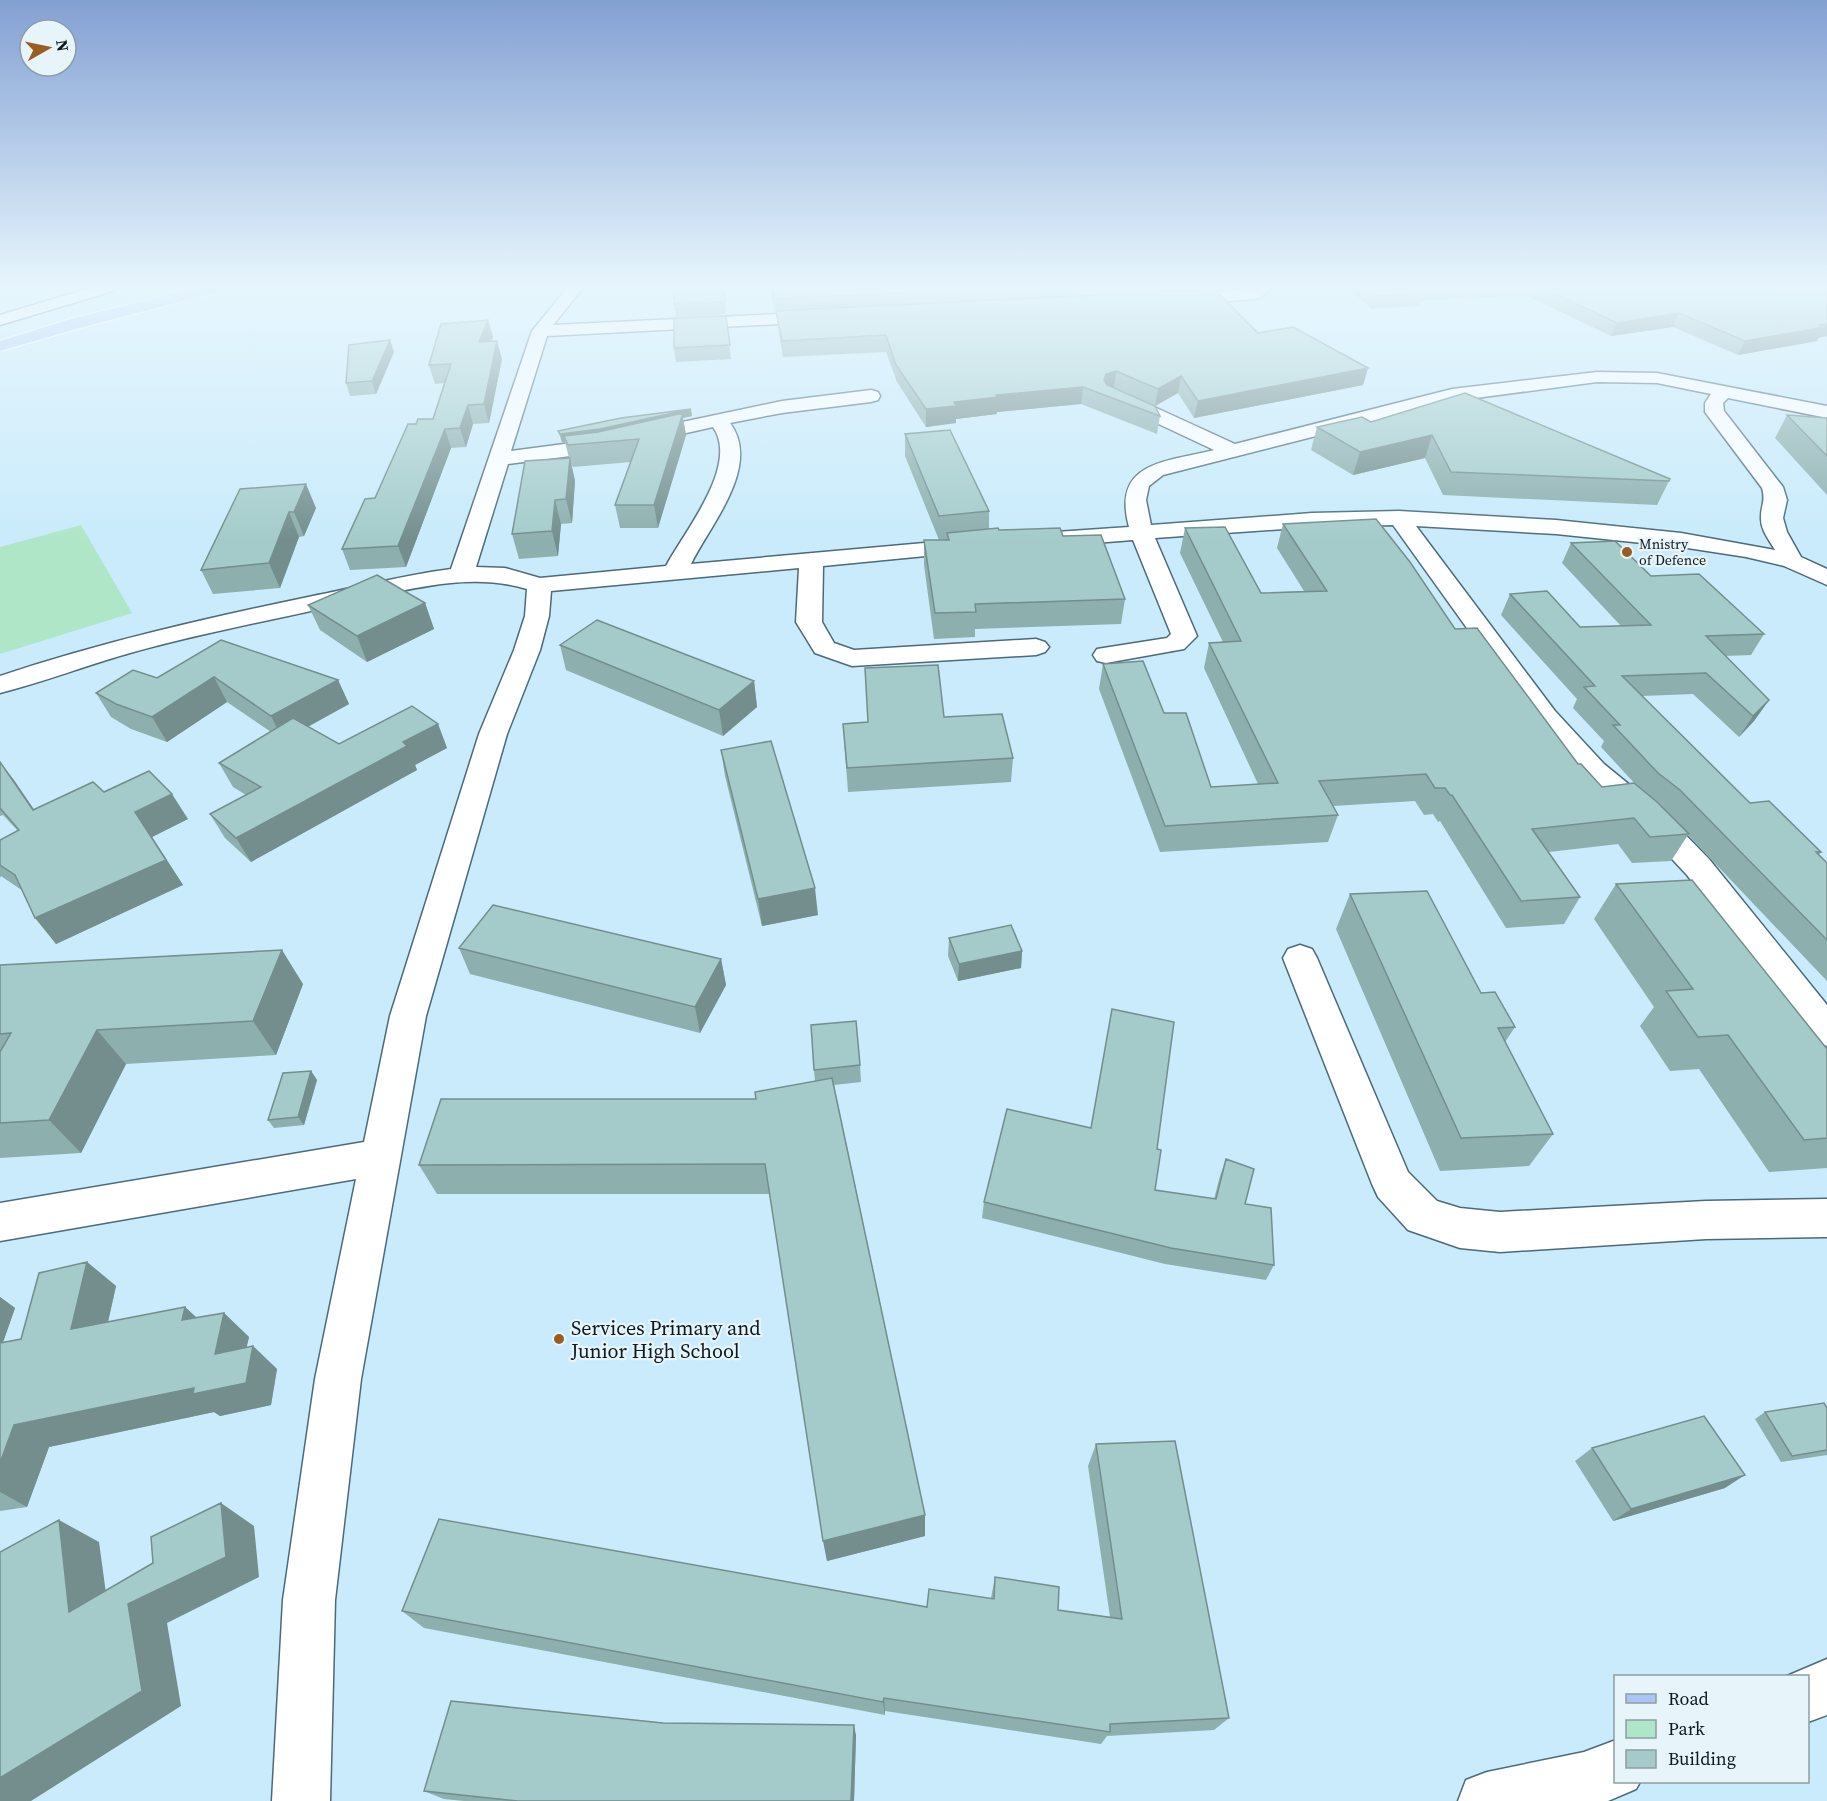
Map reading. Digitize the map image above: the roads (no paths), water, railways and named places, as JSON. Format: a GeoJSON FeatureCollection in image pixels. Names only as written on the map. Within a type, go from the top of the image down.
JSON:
{"type":"FeatureCollection","features":[{"type":"Feature","properties":{"kind":"street"},"geometry":{"type":"LineString","coordinates":[[461,576],[527,372]]}},
{"type":"Feature","properties":{"kind":"street"},"geometry":{"type":"LineString","coordinates":[[1106,655],[1175,644],[1184,636],[1178,616],[1140,531],[1135,496],[1139,483],[1156,471],[1452,395],[1541,382],[1597,377],[1666,380],[1827,412]]}},
{"type":"Feature","properties":{"kind":"street"},"geometry":{"type":"LineString","coordinates":[[1722,391],[1714,403],[1715,412],[1772,487],[1776,500],[1770,512],[1771,525],[1791,557],[1827,578]]}},
{"type":"Feature","properties":{"kind":"street"},"geometry":{"type":"LineString","coordinates":[[500,458],[528,457],[615,444],[772,409],[871,396]]}},
{"type":"Feature","properties":{"kind":"street"},"geometry":{"type":"LineString","coordinates":[[1113,396],[1231,450]]}},
{"type":"Feature","properties":{"kind":"street"},"geometry":{"type":"LineString","coordinates":[[675,573],[689,544],[720,496],[731,449],[729,436],[718,421]]}},
{"type":"Feature","properties":{"kind":"street"},"geometry":{"type":"LineString","coordinates":[[1399,518],[1545,717],[1594,771],[1653,820],[1698,867],[1827,1031]]}},
{"type":"Feature","properties":{"kind":"street"},"geometry":{"type":"LineString","coordinates":[[1035,540],[1312,520],[1399,518],[1568,529],[1681,540],[1791,557],[1827,560]]}},
{"type":"Feature","properties":{"kind":"street"},"geometry":{"type":"LineString","coordinates":[[0,685],[57,665],[149,639],[384,588],[461,576],[500,575],[539,585],[988,544]]}},
{"type":"Feature","properties":{"kind":"street"},"geometry":{"type":"LineString","coordinates":[[811,560],[809,622],[824,648],[852,658],[1036,647]]}},
{"type":"Feature","properties":{"kind":"street"},"geometry":{"type":"LineString","coordinates":[[301,1801],[309,1600],[338,1379],[408,1016],[493,734],[537,616],[539,585]]}},
{"type":"Feature","properties":{"kind":"street"},"geometry":{"type":"LineString","coordinates":[[1300,958],[1393,1184],[1424,1216],[1460,1228],[1500,1232],[1706,1220],[1827,1218]]}},
{"type":"Feature","properties":{"kind":"street"},"geometry":{"type":"LineString","coordinates":[[0,1222],[381,1157]]}},
{"type":"Feature","properties":{"kind":"street"},"geometry":{"type":"LineString","coordinates":[[1809,1694],[1827,1687]]}},
{"type":"Feature","properties":{"kind":"street"},"geometry":{"type":"LineString","coordinates":[[1487,1801],[1584,1781],[1614,1770]]}},
{"type":"Feature","properties":{"kind":"place","name":"Mnistry of Defence"},"geometry":{"type":"Point","coordinates":[1627,552]}},
{"type":"Feature","properties":{"kind":"place","name":"Services Primary and Junior High School"},"geometry":{"type":"Point","coordinates":[559,1339]}}]}
